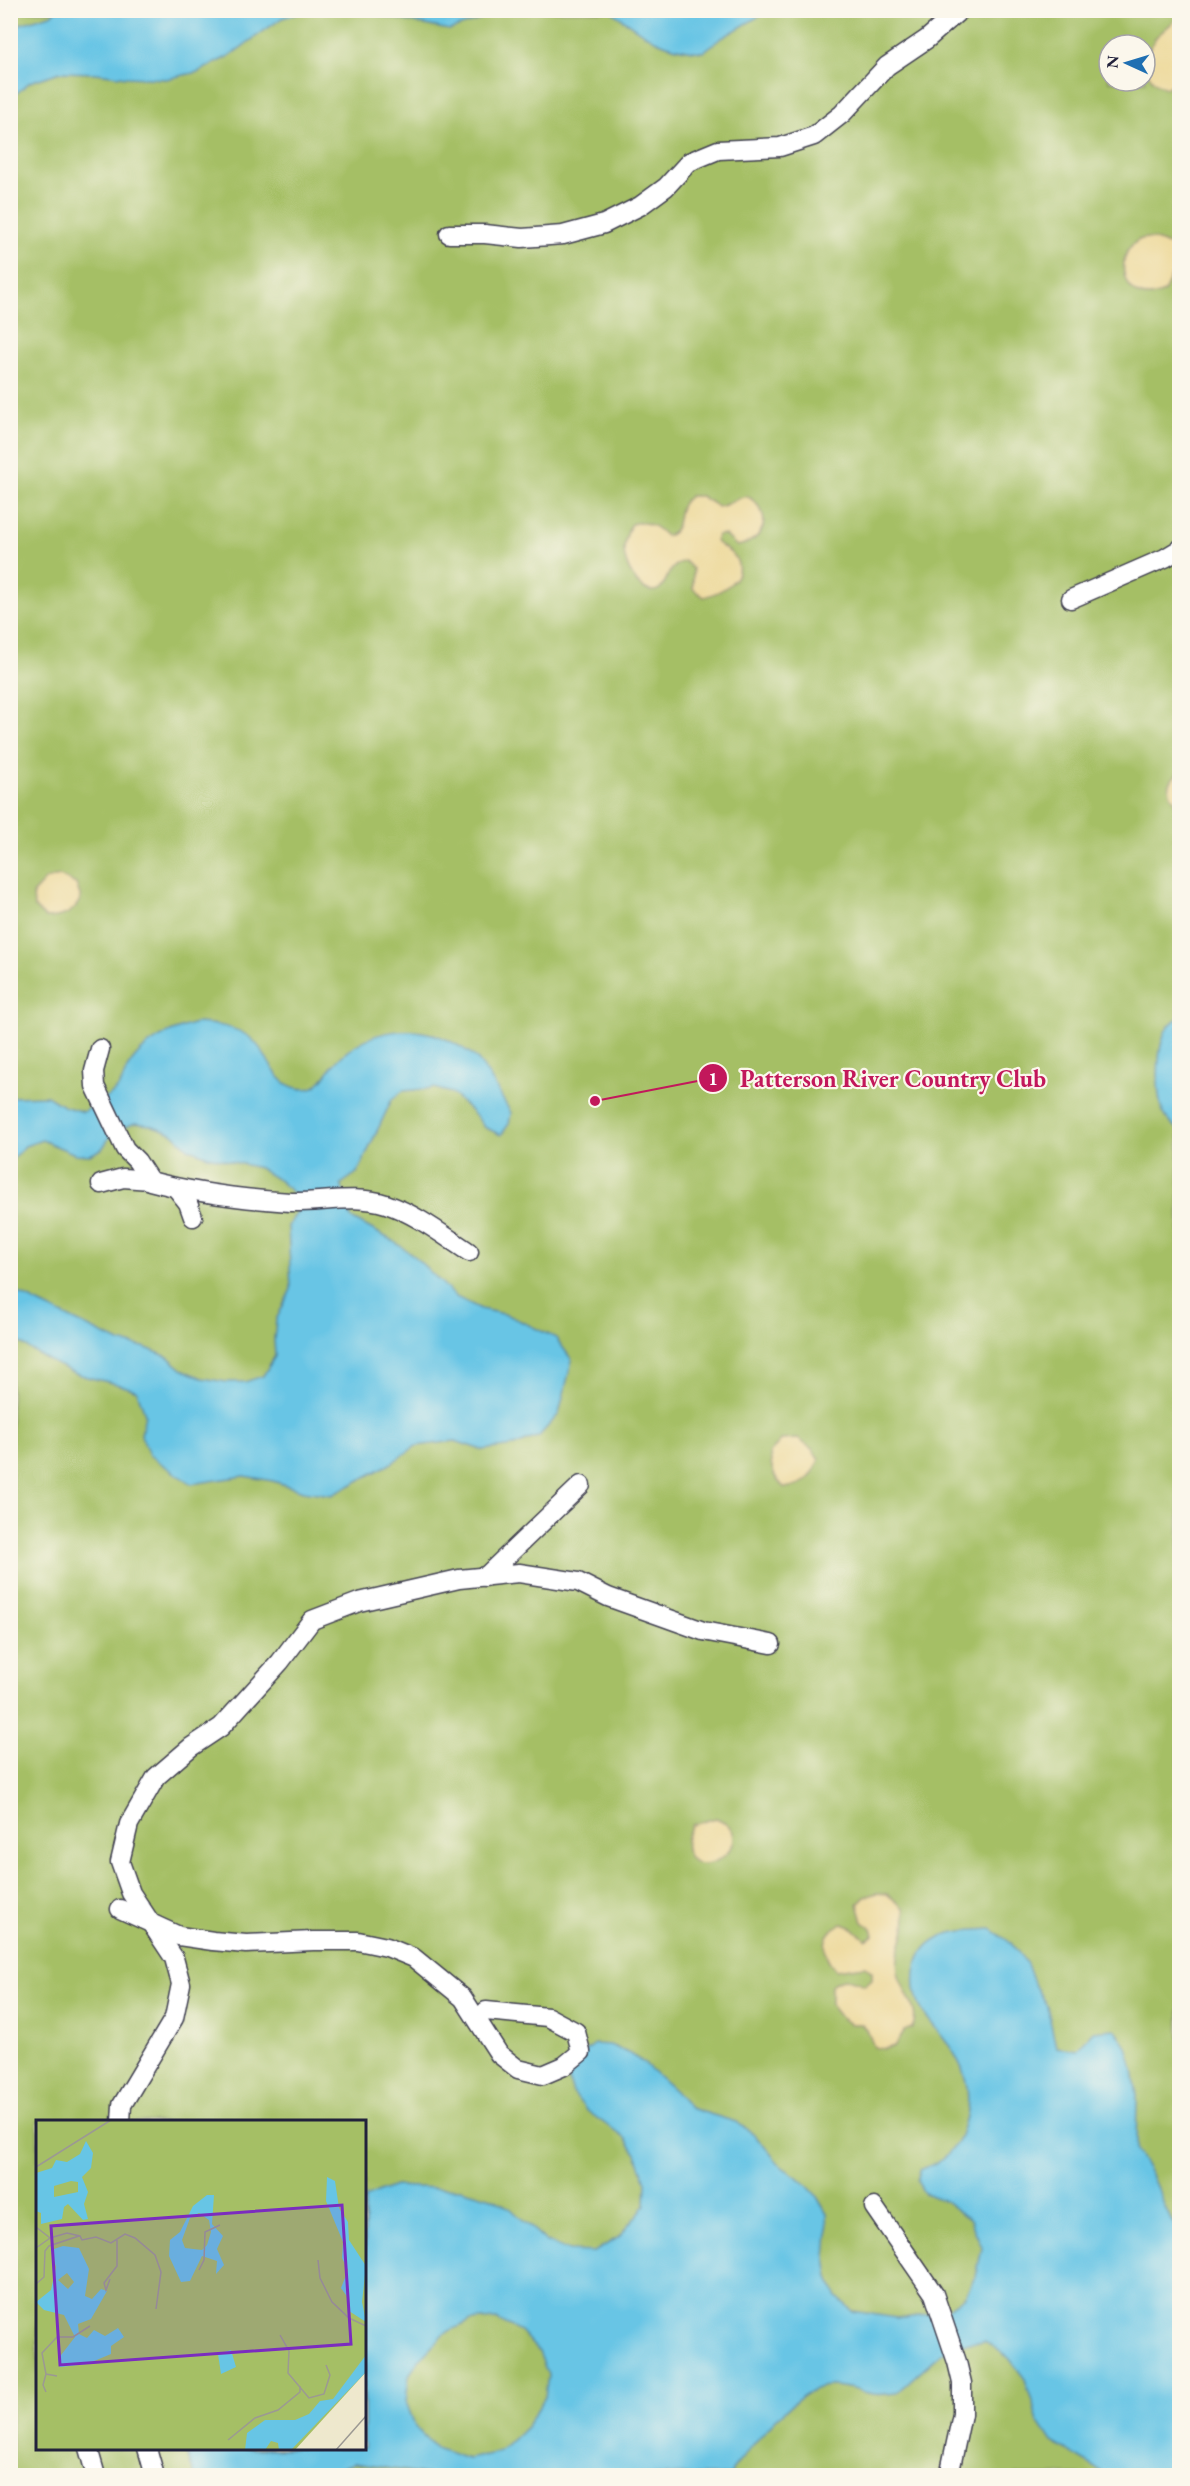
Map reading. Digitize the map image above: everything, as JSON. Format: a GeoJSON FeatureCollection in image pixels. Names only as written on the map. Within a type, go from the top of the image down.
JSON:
{"type":"FeatureCollection","features":[{"type":"Feature","properties":{"kind":"lane"},"geometry":{"type":"LineString","coordinates":[[449,234],[485,234],[522,238],[563,235],[603,224],[640,206],[666,187],[689,162],[718,150],[780,147],[814,136],[842,114],[887,66],[927,39],[960,10]]}},
{"type":"Feature","properties":{"kind":"lane"},"geometry":{"type":"LineString","coordinates":[[1071,599],[1165,558],[1179,549]]}},
{"type":"Feature","properties":{"kind":"lane"},"geometry":{"type":"LineString","coordinates":[[100,1049],[94,1071],[95,1086],[124,1149],[150,1180]]}},
{"type":"Feature","properties":{"kind":"lane"},"geometry":{"type":"LineString","coordinates":[[101,1185],[123,1178],[150,1180],[176,1188],[290,1202],[360,1199],[386,1204],[415,1218],[469,1252]]}},
{"type":"Feature","properties":{"kind":"lane"},"geometry":{"type":"LineString","coordinates":[[176,1188],[188,1203],[193,1217]]}},
{"type":"Feature","properties":{"kind":"lane"},"geometry":{"type":"LineString","coordinates":[[485,1576],[581,1485]]}},
{"type":"Feature","properties":{"kind":"lane"},"geometry":{"type":"LineString","coordinates":[[121,2120],[122,2105],[174,2018],[181,1984],[174,1958],[131,1893],[120,1862],[129,1824],[156,1777],[191,1747],[220,1727],[280,1662],[312,1620],[359,1602],[459,1579],[519,1574],[578,1581],[608,1597],[703,1631],[771,1644]]}},
{"type":"Feature","properties":{"kind":"lane"},"geometry":{"type":"LineString","coordinates":[[120,1909],[179,1936],[246,1944],[358,1941],[387,1947],[414,1958],[462,1998],[499,2054],[518,2069],[543,2075],[564,2066],[581,2052],[576,2032],[548,2017],[486,2010]]}},
{"type":"Feature","properties":{"kind":"lane"},"geometry":{"type":"LineString","coordinates":[[874,2207],[919,2268],[934,2294],[957,2362],[962,2383],[962,2414],[949,2475]]}},
{"type":"Feature","properties":{"kind":"lane"},"geometry":{"type":"LineString","coordinates":[[89,2450],[96,2475]]}},
{"type":"Feature","properties":{"kind":"lane"},"geometry":{"type":"LineString","coordinates":[[148,2450],[155,2475]]}},
{"type":"Feature","properties":{"kind":"green space"},"geometry":{"type":"Polygon","coordinates":[[[11,11],[1179,11],[1179,2475],[11,2476],[11,11]]]}},
{"type":"Feature","properties":{"kind":"sand"},"geometry":{"type":"Polygon","coordinates":[[[1179,17],[1179,80],[1166,88],[1157,84],[1157,36],[1179,17]]]}},
{"type":"Feature","properties":{"kind":"sand"},"geometry":{"type":"Polygon","coordinates":[[[1179,200],[1179,266],[1175,269],[1164,292],[1150,296],[1138,294],[1125,278],[1126,256],[1131,246],[1141,239],[1151,239],[1168,245],[1176,239],[1172,213],[1179,200]]]}},
{"type":"Feature","properties":{"kind":"sand"},"geometry":{"type":"Polygon","coordinates":[[[690,496],[701,496],[718,507],[747,496],[761,510],[763,525],[761,532],[747,543],[737,546],[725,535],[718,535],[715,541],[733,555],[738,568],[734,580],[723,589],[704,597],[693,589],[693,569],[685,561],[673,568],[662,587],[653,591],[647,590],[637,582],[629,570],[625,557],[625,540],[631,524],[650,524],[666,536],[675,529],[681,508],[690,496]]]}},
{"type":"Feature","properties":{"kind":"sand"},"geometry":{"type":"Polygon","coordinates":[[[1179,772],[1179,805],[1172,797],[1169,788],[1179,772]]]}},
{"type":"Feature","properties":{"kind":"sand"},"geometry":{"type":"Polygon","coordinates":[[[60,876],[76,884],[81,898],[75,908],[67,914],[46,918],[34,907],[33,893],[46,879],[60,876]]]}},
{"type":"Feature","properties":{"kind":"sand"},"geometry":{"type":"Polygon","coordinates":[[[798,1439],[812,1449],[819,1460],[807,1480],[785,1488],[773,1472],[770,1453],[781,1440],[798,1439]]]}},
{"type":"Feature","properties":{"kind":"sand"},"geometry":{"type":"Polygon","coordinates":[[[716,1818],[729,1826],[734,1836],[732,1846],[717,1861],[706,1864],[696,1863],[689,1856],[686,1848],[688,1833],[692,1825],[716,1818]]]}},
{"type":"Feature","properties":{"kind":"sand"},"geometry":{"type":"Polygon","coordinates":[[[876,1893],[887,1894],[904,1908],[905,1925],[897,1963],[900,1979],[914,2014],[912,2028],[904,2031],[895,2046],[884,2049],[874,2047],[867,2030],[861,2024],[850,2024],[842,2019],[831,2005],[831,1985],[844,1979],[865,1985],[872,1979],[872,1972],[865,1966],[836,1970],[828,1957],[825,1944],[830,1932],[843,1924],[853,1928],[866,1940],[874,1935],[872,1928],[863,1922],[858,1904],[865,1897],[876,1893]]]}},
{"type":"Feature","properties":{"kind":"water"},"geometry":{"type":"Polygon","coordinates":[[[492,10],[479,20],[449,30],[359,11],[492,10]]]}},
{"type":"Feature","properties":{"kind":"water"},"geometry":{"type":"Polygon","coordinates":[[[56,11],[306,11],[282,18],[229,56],[198,72],[166,79],[60,72],[30,82],[11,98],[11,27],[56,11]]]}},
{"type":"Feature","properties":{"kind":"water"},"geometry":{"type":"Polygon","coordinates":[[[611,11],[768,11],[720,39],[703,52],[664,44],[633,27],[611,11]]]}},
{"type":"Feature","properties":{"kind":"water"},"geometry":{"type":"Polygon","coordinates":[[[1179,1017],[1179,1130],[1169,1121],[1162,1109],[1158,1074],[1163,1038],[1167,1028],[1179,1017]]]}},
{"type":"Feature","properties":{"kind":"water"},"geometry":{"type":"Polygon","coordinates":[[[196,1023],[230,1028],[248,1036],[261,1049],[282,1080],[297,1088],[305,1089],[316,1085],[335,1063],[362,1042],[378,1035],[394,1032],[411,1031],[444,1038],[471,1054],[482,1065],[511,1113],[509,1124],[501,1135],[484,1127],[452,1093],[434,1088],[403,1091],[392,1099],[358,1172],[341,1184],[351,1218],[413,1255],[456,1297],[481,1309],[508,1315],[556,1338],[572,1360],[559,1414],[539,1436],[514,1446],[482,1450],[455,1441],[416,1446],[390,1464],[332,1495],[303,1491],[273,1481],[244,1476],[191,1484],[149,1455],[141,1435],[145,1414],[137,1391],[67,1369],[11,1337],[10,1289],[119,1342],[144,1347],[168,1357],[182,1369],[202,1378],[245,1382],[263,1376],[275,1356],[276,1320],[291,1289],[288,1226],[297,1212],[295,1195],[280,1181],[259,1168],[208,1156],[188,1148],[172,1133],[150,1125],[135,1123],[113,1132],[102,1149],[90,1155],[75,1154],[42,1140],[25,1146],[11,1161],[11,1097],[47,1096],[63,1106],[83,1112],[117,1089],[134,1058],[149,1044],[166,1034],[196,1023]]]}},
{"type":"Feature","properties":{"kind":"water"},"geometry":{"type":"Polygon","coordinates":[[[991,1929],[1011,1943],[1027,1964],[1035,1986],[1047,2006],[1056,2047],[1077,2050],[1093,2031],[1115,2029],[1127,2047],[1137,2096],[1136,2150],[1150,2173],[1171,2220],[1179,2231],[1179,2475],[1108,2475],[1052,2442],[1038,2421],[1025,2379],[1009,2358],[985,2341],[960,2344],[941,2353],[896,2393],[873,2394],[833,2386],[815,2389],[802,2396],[775,2420],[731,2475],[437,2476],[354,2463],[320,2475],[195,2476],[185,2450],[366,2450],[366,2198],[394,2186],[461,2189],[492,2198],[510,2208],[546,2241],[569,2251],[594,2252],[619,2237],[645,2205],[646,2181],[636,2154],[626,2139],[586,2110],[573,2093],[567,2074],[577,2057],[595,2044],[610,2045],[644,2063],[690,2108],[736,2122],[753,2133],[782,2167],[802,2180],[816,2195],[827,2214],[826,2257],[829,2278],[837,2297],[853,2311],[896,2318],[943,2312],[965,2296],[977,2273],[982,2247],[970,2220],[945,2201],[924,2193],[917,2181],[920,2170],[942,2159],[956,2143],[963,2127],[968,2101],[961,2066],[921,2008],[916,1994],[915,1975],[920,1957],[931,1942],[952,1933],[991,1929]],[[496,2319],[471,2321],[445,2333],[420,2359],[409,2375],[406,2402],[416,2428],[436,2448],[468,2459],[500,2452],[527,2426],[545,2397],[548,2375],[539,2352],[520,2331],[496,2319]]]}},
{"type":"Feature","properties":{"kind":"place","name":"Patterson River Country Club"},"geometry":{"type":"Point","coordinates":[595,1101]}}]}
